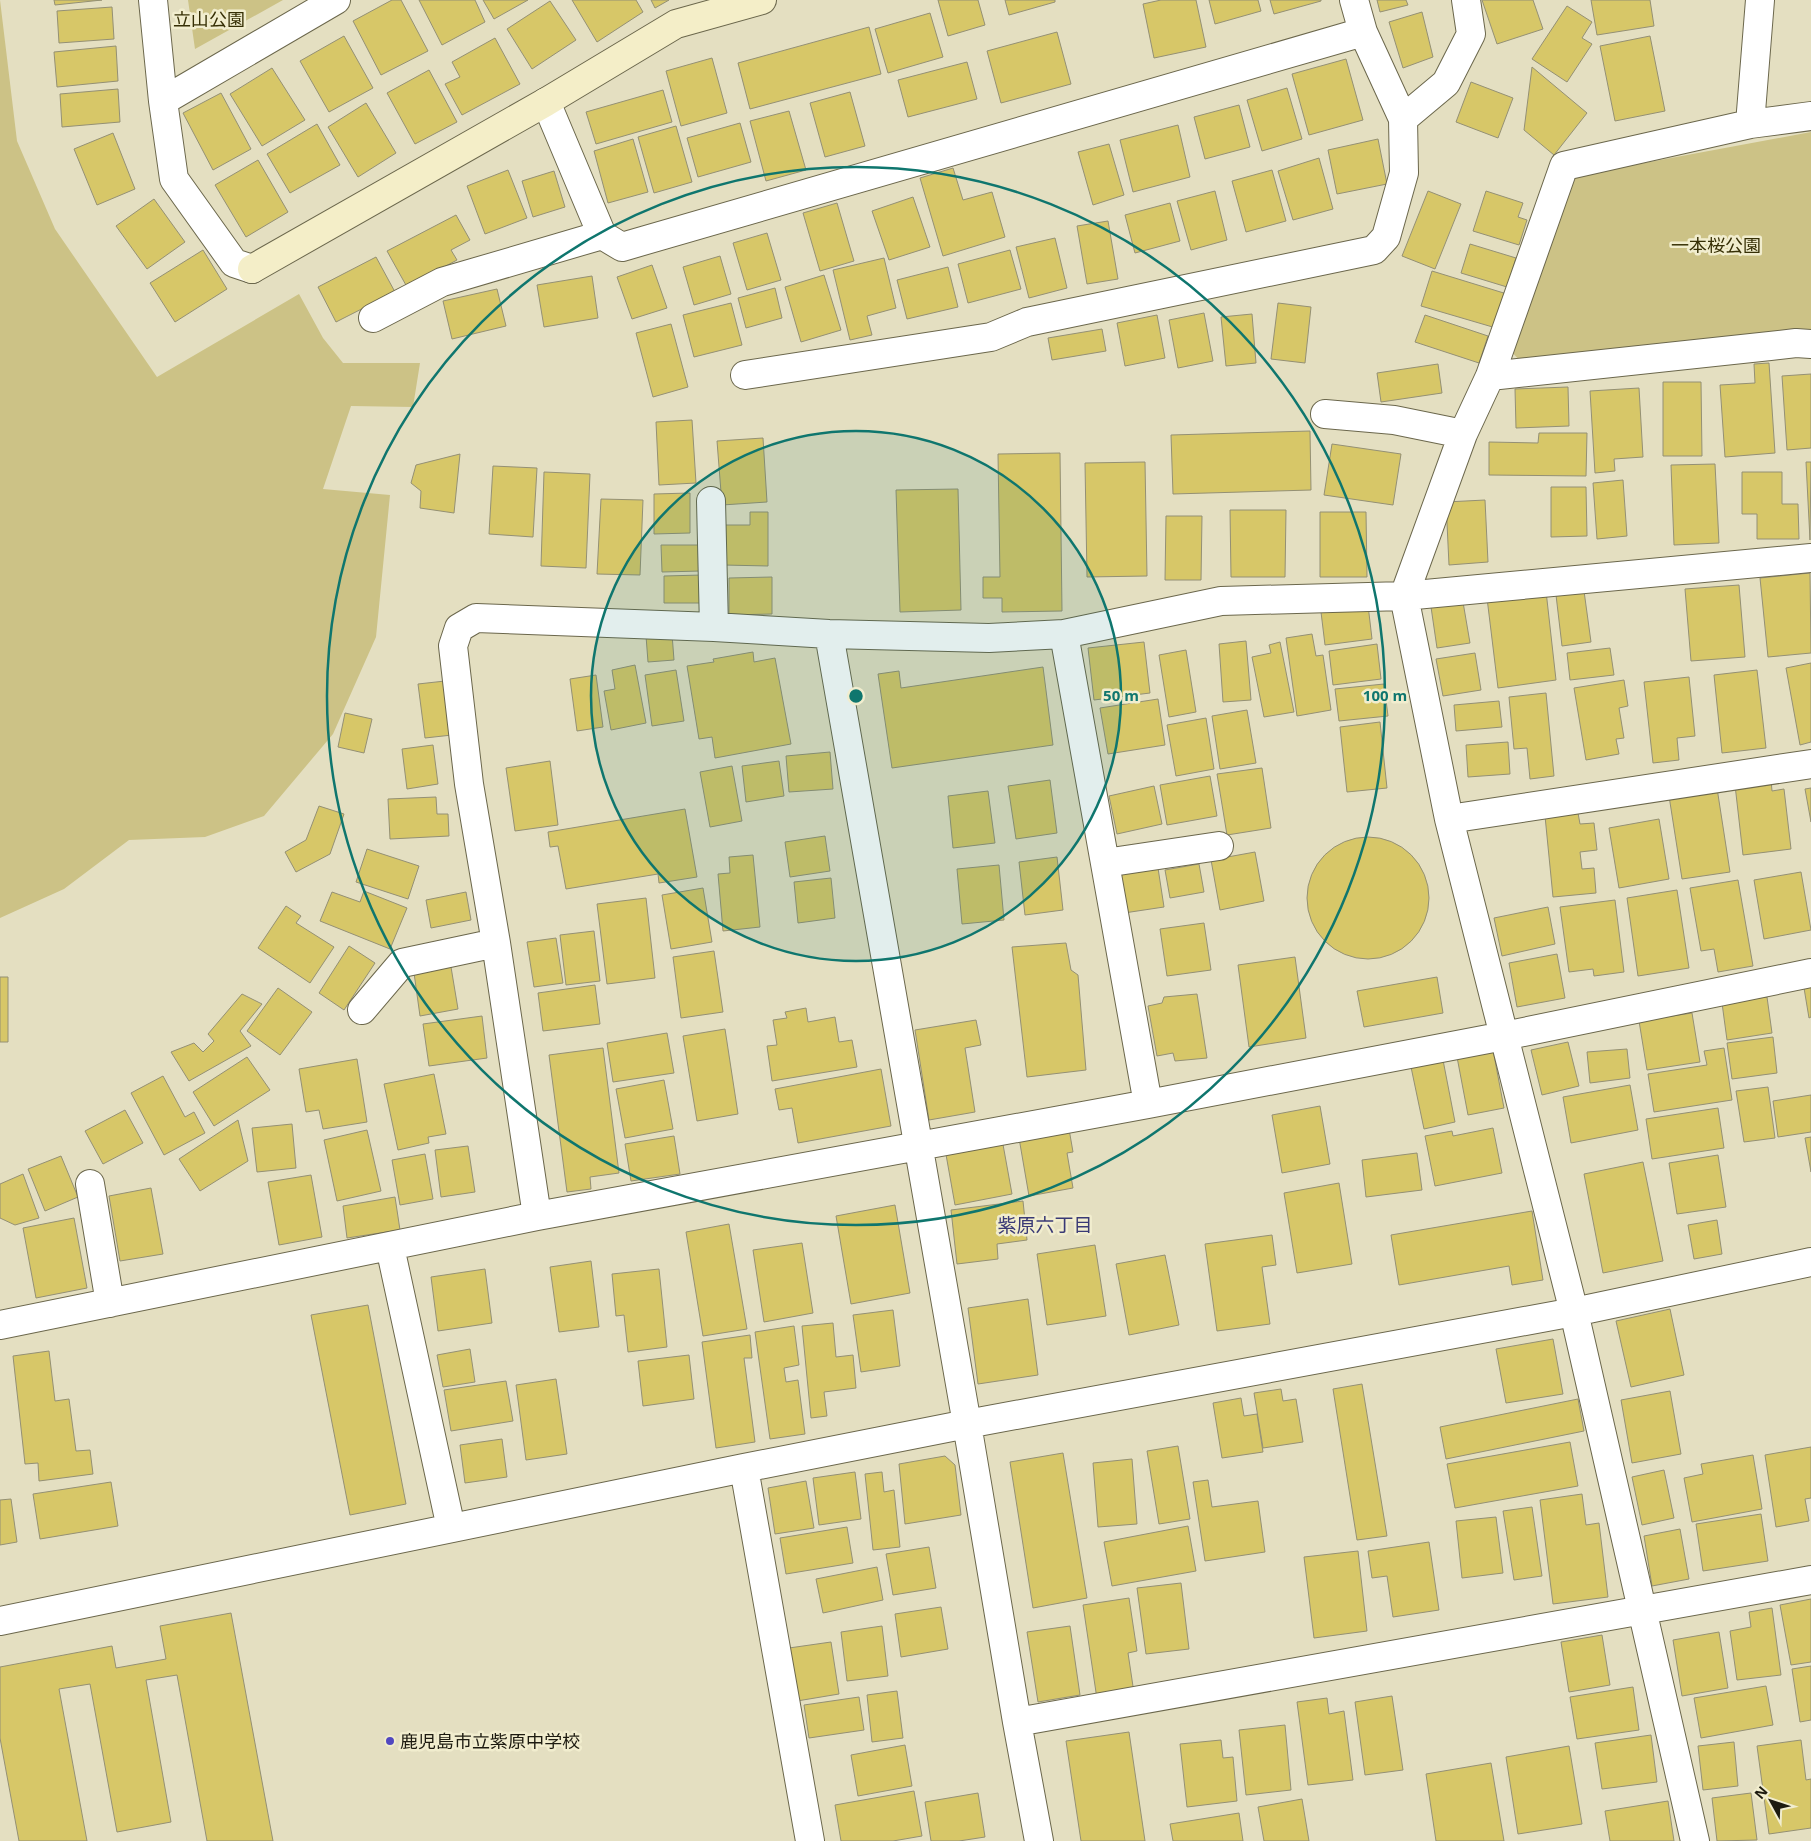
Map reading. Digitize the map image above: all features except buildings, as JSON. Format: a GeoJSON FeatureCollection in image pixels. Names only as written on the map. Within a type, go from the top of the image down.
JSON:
{"type":"FeatureCollection","features":[{"type":"Feature","properties":{"kind":"street"},"geometry":{"type":"LineString","coordinates":[[153,0],[163,101],[174,179],[234,263],[252,269],[546,102],[676,24],[762,0]]}},
{"type":"Feature","properties":{"kind":"street"},"geometry":{"type":"LineString","coordinates":[[163,101],[336,0]]}},
{"type":"Feature","properties":{"kind":"street"},"geometry":{"type":"LineString","coordinates":[[745,376],[992,337],[1027,322],[1374,250],[1386,237],[1404,173],[1403,119],[1363,32],[1354,0]]}},
{"type":"Feature","properties":{"kind":"street"},"geometry":{"type":"LineString","coordinates":[[1403,119],[1446,83],[1471,34],[1466,0]]}},
{"type":"Feature","properties":{"kind":"street"},"geometry":{"type":"LineString","coordinates":[[1750,124],[1760,0]]}},
{"type":"Feature","properties":{"kind":"street"},"geometry":{"type":"LineString","coordinates":[[546,102],[602,235],[622,247],[1363,32]]}},
{"type":"Feature","properties":{"kind":"street"},"geometry":{"type":"LineString","coordinates":[[1695,1841],[1574,1312],[1449,820],[1404,596],[1463,434],[1490,376],[1564,166],[1750,124],[1811,116]]}},
{"type":"Feature","properties":{"kind":"street"},"geometry":{"type":"LineString","coordinates":[[373,318],[442,282],[602,235]]}},
{"type":"Feature","properties":{"kind":"street"},"geometry":{"type":"LineString","coordinates":[[1490,376],[1796,343],[1811,344]]}},
{"type":"Feature","properties":{"kind":"street"},"geometry":{"type":"LineString","coordinates":[[1325,414],[1394,420],[1463,434]]}},
{"type":"Feature","properties":{"kind":"street"},"geometry":{"type":"LineString","coordinates":[[711,501],[714,627]]}},
{"type":"Feature","properties":{"kind":"street"},"geometry":{"type":"LineString","coordinates":[[537,1216],[496,944],[469,784],[453,646],[459,628],[476,618],[714,627],[829,634],[988,638],[1064,634],[1222,601],[1404,596],[1811,558]]}},
{"type":"Feature","properties":{"kind":"street"},"geometry":{"type":"LineString","coordinates":[[829,634],[1017,1722],[1040,1841]]}},
{"type":"Feature","properties":{"kind":"street"},"geometry":{"type":"LineString","coordinates":[[1064,634],[1148,1104]]}},
{"type":"Feature","properties":{"kind":"street"},"geometry":{"type":"LineString","coordinates":[[1449,820],[1811,764]]}},
{"type":"Feature","properties":{"kind":"street"},"geometry":{"type":"LineString","coordinates":[[1105,863],[1219,846]]}},
{"type":"Feature","properties":{"kind":"street"},"geometry":{"type":"LineString","coordinates":[[362,1010],[402,963],[496,944]]}},
{"type":"Feature","properties":{"kind":"street"},"geometry":{"type":"LineString","coordinates":[[0,1326],[537,1216],[1148,1104],[1504,1036],[1811,973]]}},
{"type":"Feature","properties":{"kind":"street"},"geometry":{"type":"LineString","coordinates":[[90,1184],[110,1303]]}},
{"type":"Feature","properties":{"kind":"street"},"geometry":{"type":"LineString","coordinates":[[390,1247],[451,1528]]}},
{"type":"Feature","properties":{"kind":"street"},"geometry":{"type":"LineString","coordinates":[[0,1621],[744,1468],[967,1424],[1574,1312],[1811,1262]]}},
{"type":"Feature","properties":{"kind":"street"},"geometry":{"type":"LineString","coordinates":[[744,1468],[810,1841]]}},
{"type":"Feature","properties":{"kind":"street"},"geometry":{"type":"LineString","coordinates":[[1017,1722],[1811,1580]]}},
{"type":"Feature","properties":{"kind":"green space"},"geometry":{"type":"Polygon","coordinates":[[[0,0],[17,141],[55,229],[157,377],[299,294],[323,338],[343,363],[420,363],[413,407],[351,406],[323,489],[390,495],[376,637],[333,734],[264,816],[205,837],[129,840],[64,889],[0,918],[0,0]]]}},
{"type":"Feature","properties":{"kind":"green space","name":"立山公園"},"geometry":{"type":"Polygon","coordinates":[[[188,0],[283,0],[195,49],[188,0]]]}},
{"type":"Feature","properties":{"kind":"green space","name":"一本桜公園"},"geometry":{"type":"Polygon","coordinates":[[[1811,132],[1811,330],[1521,362],[1510,350],[1574,176],[1811,132]]]}},
{"type":"Feature","properties":{"kind":"place","name":"鹿児島市立紫原中学校"},"geometry":{"type":"Point","coordinates":[390,1741]}},
{"type":"Feature","properties":{"kind":"district","name":"紫原六丁目"},"geometry":{"type":"Point","coordinates":[1045,1225]}}]}
